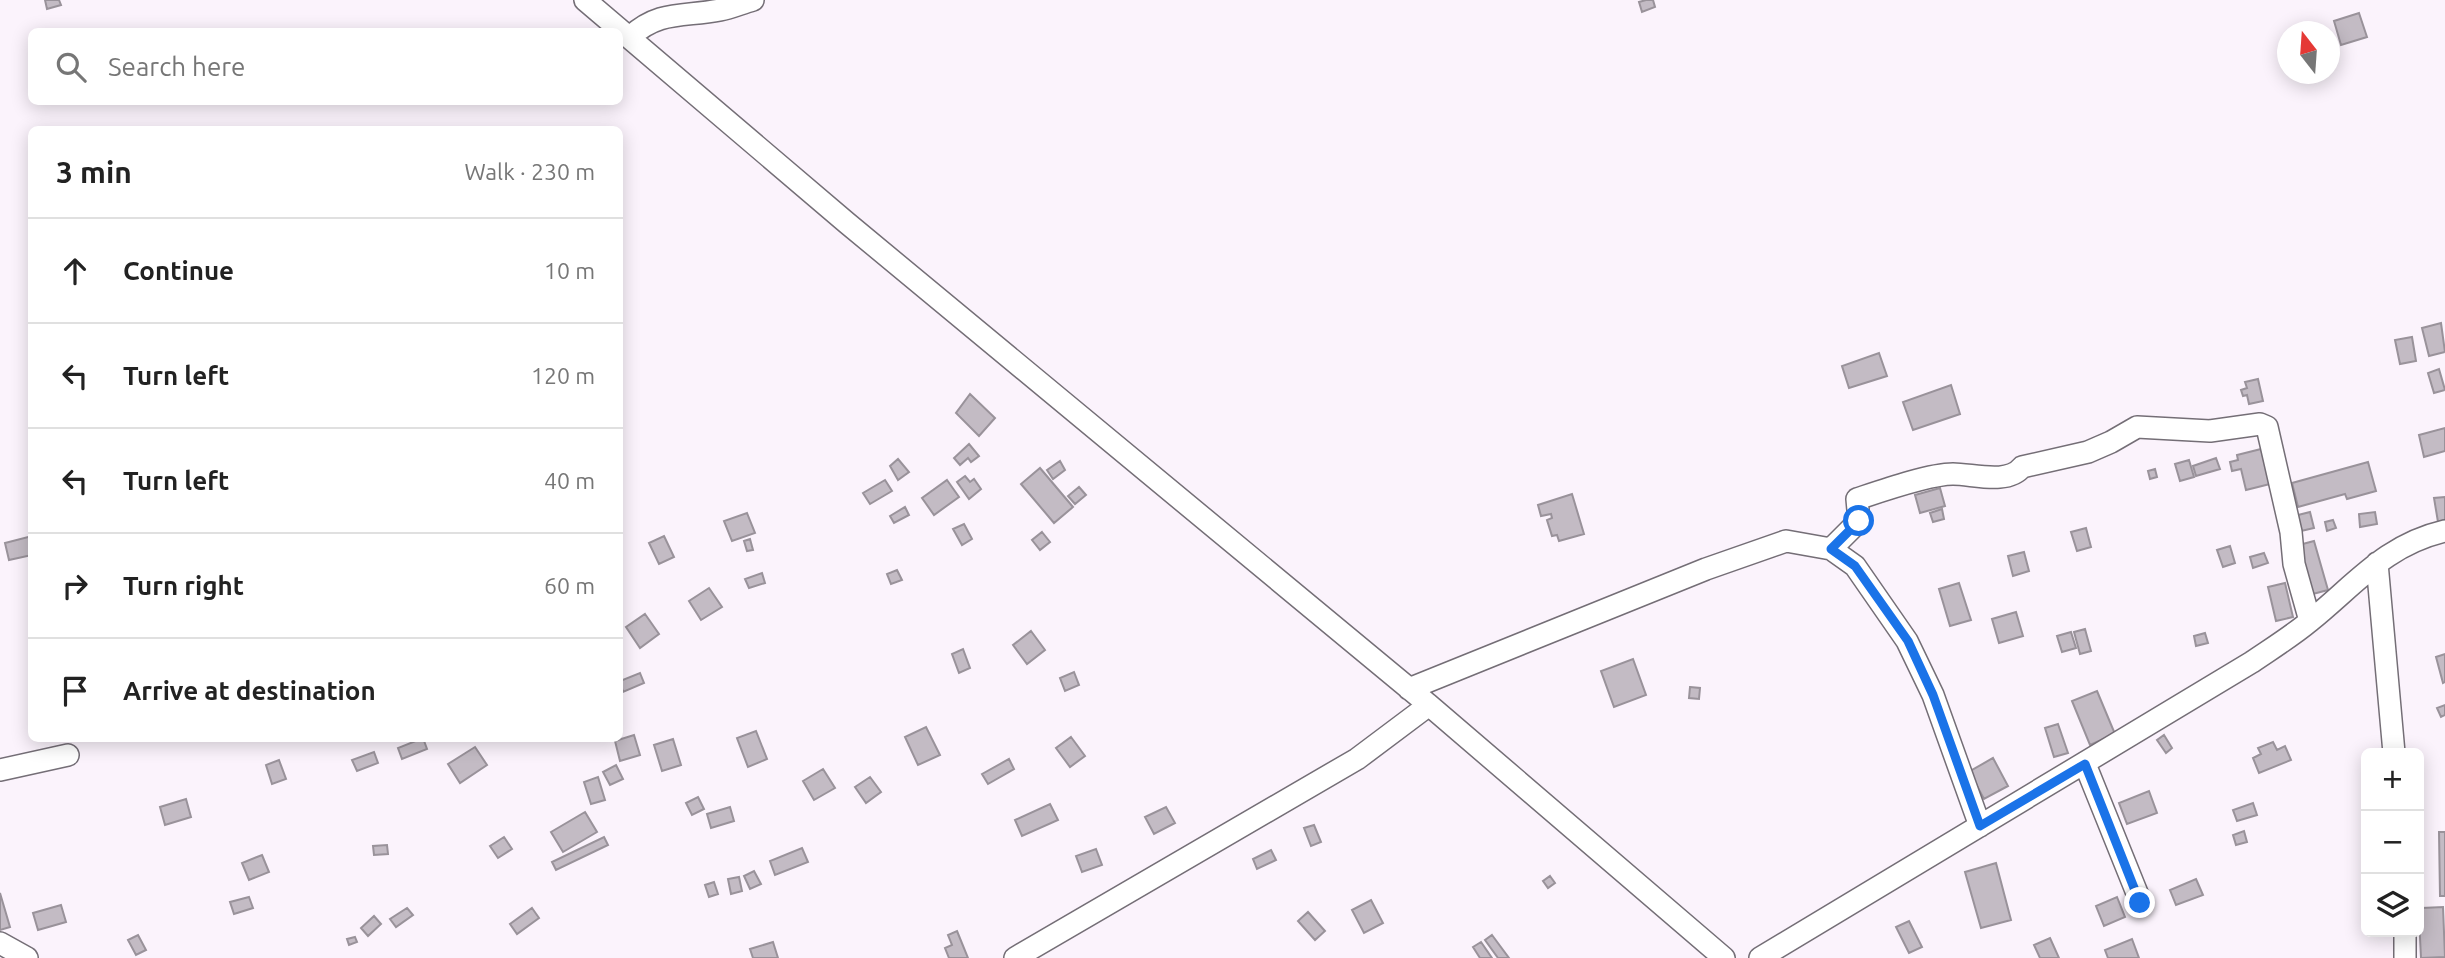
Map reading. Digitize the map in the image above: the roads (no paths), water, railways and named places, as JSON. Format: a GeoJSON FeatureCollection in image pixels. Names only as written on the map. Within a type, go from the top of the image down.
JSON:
{"type":"FeatureCollection","features":[{"type":"Feature","properties":{"kind":"street"},"geometry":{"type":"LineString","coordinates":[[585,0],[619,28]]}},
{"type":"Feature","properties":{"kind":"street"},"geometry":{"type":"LineString","coordinates":[[630,37],[649,21],[721,10],[753,0]]}},
{"type":"Feature","properties":{"kind":"street"},"geometry":{"type":"LineString","coordinates":[[623,31],[857,232],[1429,705],[1724,958]]}},
{"type":"Feature","properties":{"kind":"street"},"geometry":{"type":"LineString","coordinates":[[1831,549],[1859,521],[1857,499],[1885,490],[1951,474],[2006,476],[2017,473],[2022,467],[2088,452],[2137,427],[2210,431],[2260,424],[2267,427],[2291,532],[2294,564],[2310,621]]}},
{"type":"Feature","properties":{"kind":"street"},"geometry":{"type":"LineString","coordinates":[[1760,958],[2252,662],[2310,621],[2392,551],[2412,540],[2445,531]]}},
{"type":"Feature","properties":{"kind":"street"},"geometry":{"type":"LineString","coordinates":[[1409,689],[1706,569],[1787,541],[1831,549],[1855,566],[1908,641],[1933,695],[1980,826]]}},
{"type":"Feature","properties":{"kind":"street"},"geometry":{"type":"LineString","coordinates":[[2377,564],[2394,748]]}},
{"type":"Feature","properties":{"kind":"street"},"geometry":{"type":"LineString","coordinates":[[1016,958],[1357,759],[1429,705]]}},
{"type":"Feature","properties":{"kind":"street"},"geometry":{"type":"LineString","coordinates":[[0,769],[68,755]]}},
{"type":"Feature","properties":{"kind":"street"},"geometry":{"type":"LineString","coordinates":[[2085,764],[2140,903]]}},
{"type":"Feature","properties":{"kind":"street"},"geometry":{"type":"LineString","coordinates":[[2405,958],[2406,937]]}},
{"type":"Feature","properties":{"kind":"street"},"geometry":{"type":"LineString","coordinates":[[0,943],[27,958]]}}]}
